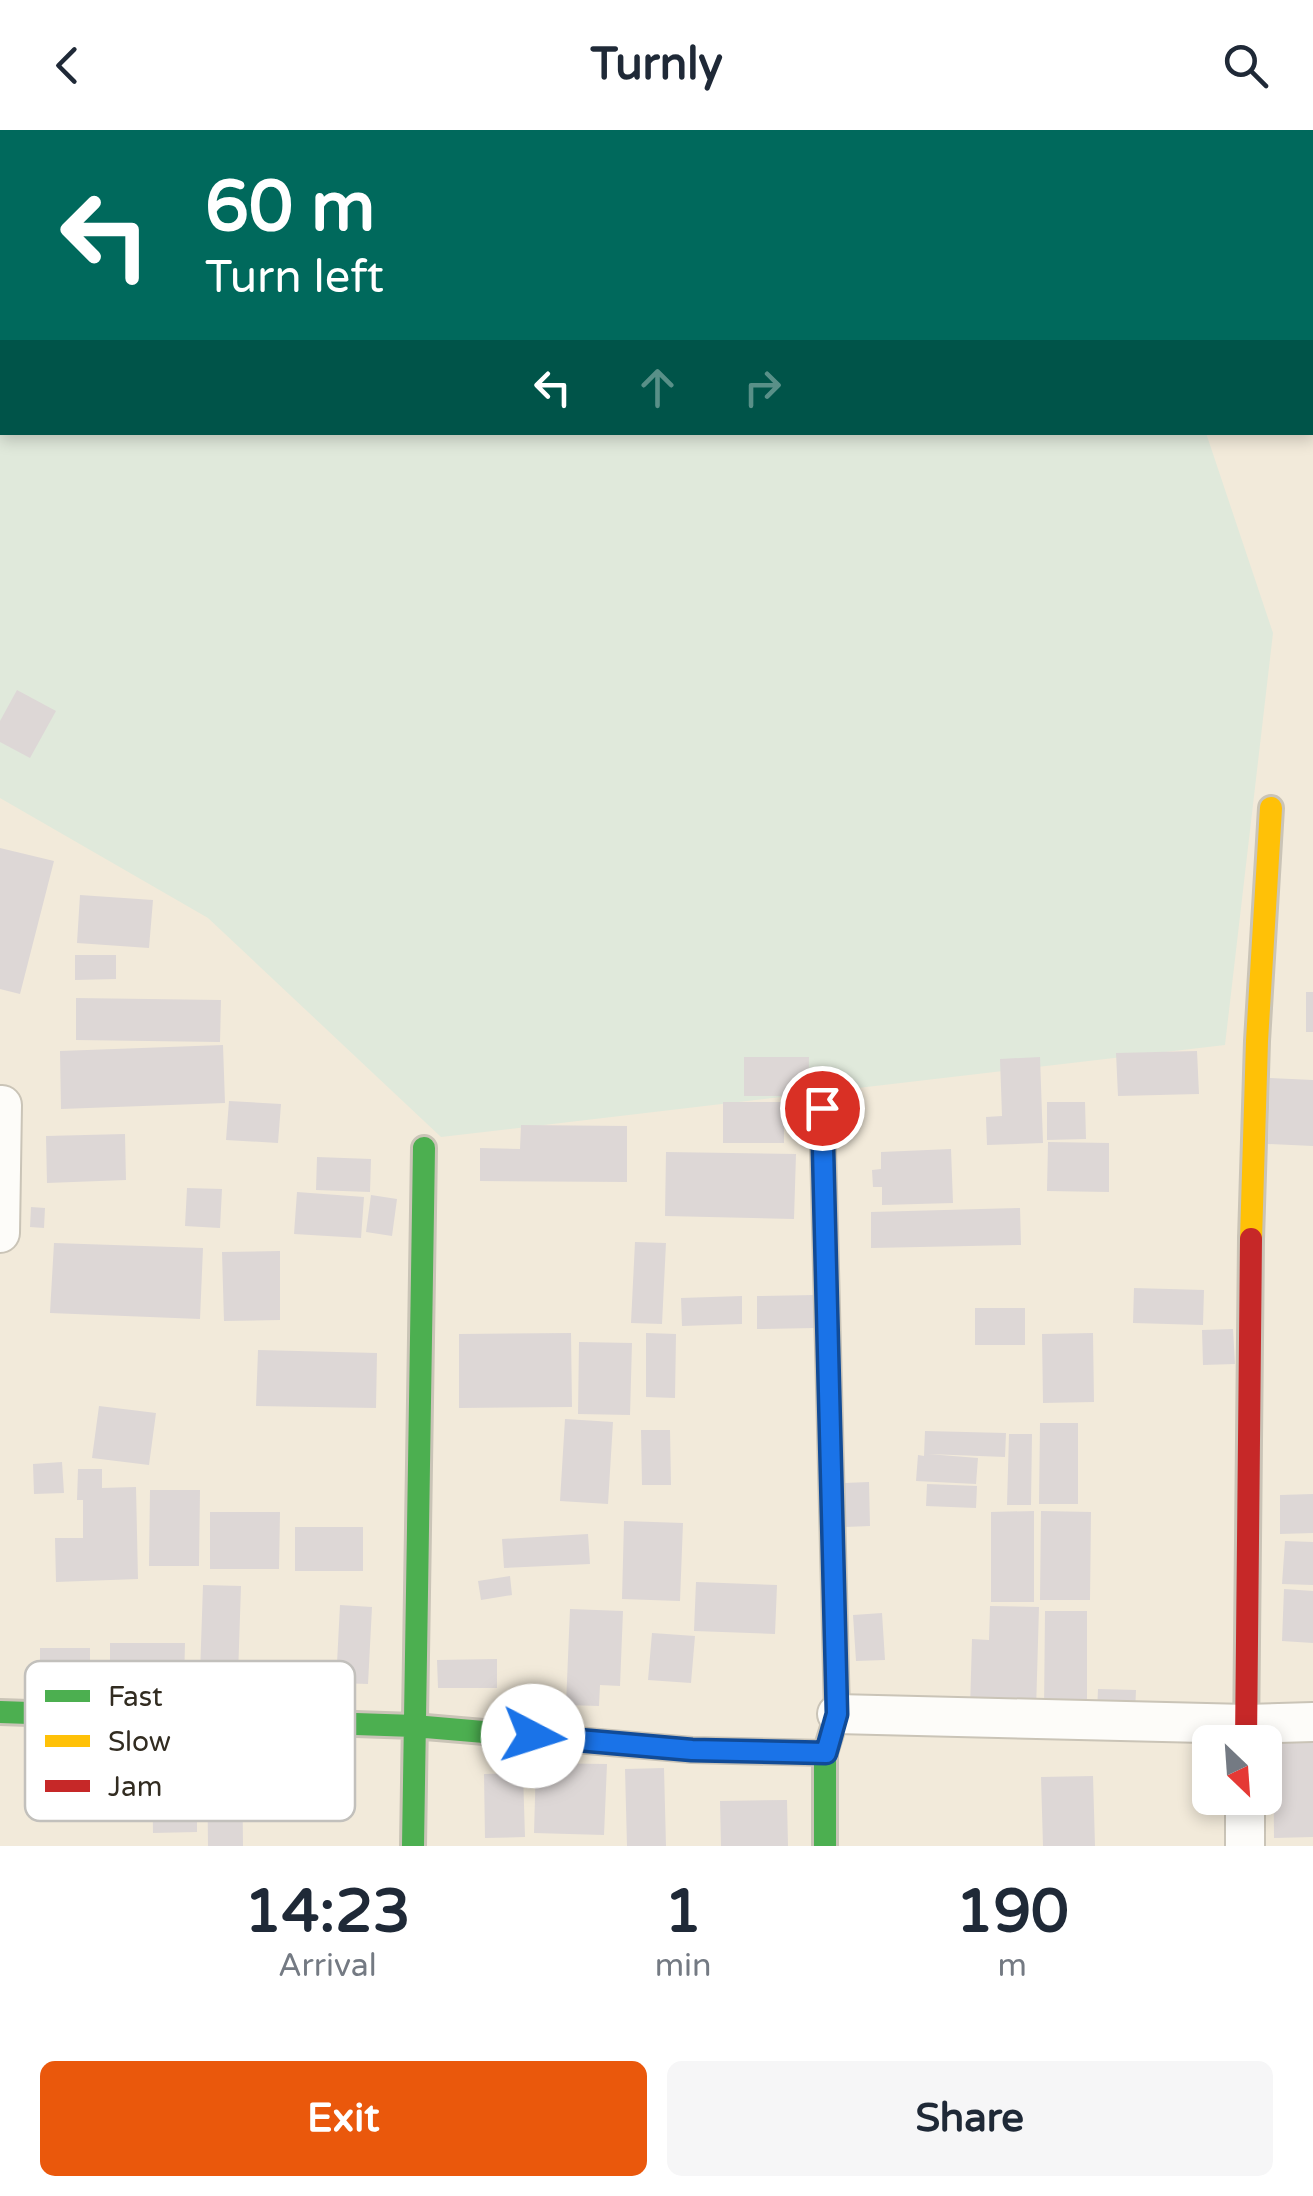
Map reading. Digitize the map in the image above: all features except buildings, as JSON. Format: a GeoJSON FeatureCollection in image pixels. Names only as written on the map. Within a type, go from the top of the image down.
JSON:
{"type":"FeatureCollection","features":[{"type":"Feature","properties":{"kind":"street"},"geometry":{"type":"LineString","coordinates":[[1246,1725],[1249,1291],[1260,948],[1272,808]]}},
{"type":"Feature","properties":{"kind":"street"},"geometry":{"type":"LineString","coordinates":[[0,1233],[2,1105]]}},
{"type":"Feature","properties":{"kind":"street"},"geometry":{"type":"LineString","coordinates":[[822,1108],[837,1714],[826,1753],[825,1846]]}},
{"type":"Feature","properties":{"kind":"street"},"geometry":{"type":"LineString","coordinates":[[413,1846],[424,1148]]}},
{"type":"Feature","properties":{"kind":"street"},"geometry":{"type":"LineString","coordinates":[[0,1712],[25,1713]]}},
{"type":"Feature","properties":{"kind":"street"},"geometry":{"type":"LineString","coordinates":[[837,1714],[1192,1730]]}},
{"type":"Feature","properties":{"kind":"street"},"geometry":{"type":"LineString","coordinates":[[1282,1727],[1313,1722]]}},
{"type":"Feature","properties":{"kind":"street"},"geometry":{"type":"LineString","coordinates":[[355,1724],[692,1750],[826,1753]]}},
{"type":"Feature","properties":{"kind":"street"},"geometry":{"type":"LineString","coordinates":[[1245,1815],[1245,1846]]}},
{"type":"Feature","properties":{"kind":"shaded area"},"geometry":{"type":"Polygon","coordinates":[[[0,435],[1207,435],[1273,633],[1225,1045],[441,1137],[208,918],[0,798],[0,435]]]}},
{"type":"Feature","properties":{"kind":"traffic: fast"},"geometry":{"type":"LineString","coordinates":[[413,1846],[424,1148]]}},
{"type":"Feature","properties":{"kind":"traffic: fast"},"geometry":{"type":"LineString","coordinates":[[825,1846],[825,1753],[837,1714],[832,1509]]}},
{"type":"Feature","properties":{"kind":"traffic: fast"},"geometry":{"type":"LineString","coordinates":[[0,1712],[25,1713]]}},
{"type":"Feature","properties":{"kind":"traffic: fast"},"geometry":{"type":"LineString","coordinates":[[355,1724],[692,1750],[825,1753]]}},
{"type":"Feature","properties":{"kind":"traffic: slow"},"geometry":{"type":"LineString","coordinates":[[1251,1239],[1257,1041],[1271,808]]}},
{"type":"Feature","properties":{"kind":"traffic: slow"},"geometry":{"type":"LineString","coordinates":[[822,1108],[832,1509]]}},
{"type":"Feature","properties":{"kind":"traffic: jam"},"geometry":{"type":"LineString","coordinates":[[1246,1725],[1251,1239]]}},
{"type":"Feature","properties":{"kind":"route"},"geometry":{"type":"LineString","coordinates":[[533,1736],[692,1750],[826,1753],[837,1714],[822,1108]]}}]}
